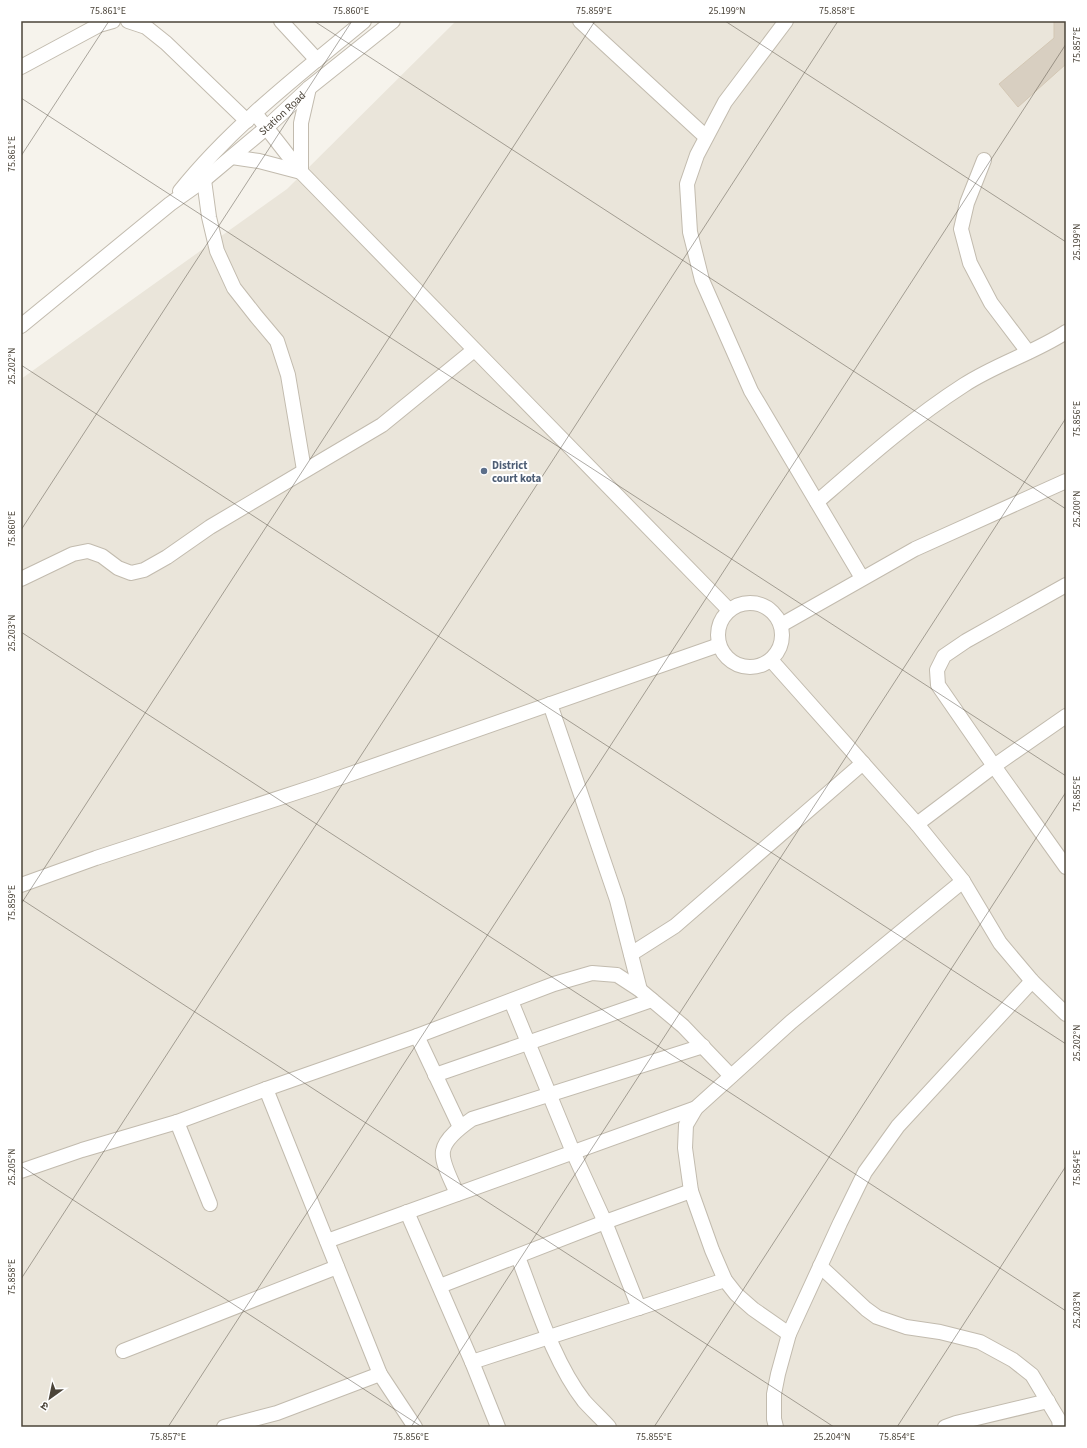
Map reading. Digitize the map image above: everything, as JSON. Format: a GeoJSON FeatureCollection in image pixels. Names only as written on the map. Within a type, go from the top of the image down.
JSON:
{"type":"FeatureCollection","features":[{"type":"Feature","properties":{"kind":"street"},"geometry":{"type":"LineString","coordinates":[[21,68],[99,25],[113,21]]}},
{"type":"Feature","properties":{"kind":"street"},"geometry":{"type":"LineString","coordinates":[[128,21],[146,27],[251,117],[266,128],[301,172],[728,610]]}},
{"type":"Feature","properties":{"kind":"street"},"geometry":{"type":"LineString","coordinates":[[281,21],[317,60]]}},
{"type":"Feature","properties":{"kind":"street","name":"Station Road"},"geometry":{"type":"LineString","coordinates":[[170,204],[198,169],[251,117],[364,21]]}},
{"type":"Feature","properties":{"kind":"street","name":"Station Road"},"geometry":{"type":"LineString","coordinates":[[21,326],[170,204],[204,180],[266,128],[309,88],[393,21]]}},
{"type":"Feature","properties":{"kind":"street"},"geometry":{"type":"LineString","coordinates":[[580,21],[706,137]]}},
{"type":"Feature","properties":{"kind":"street"},"geometry":{"type":"LineString","coordinates":[[786,21],[725,102],[697,155],[687,184],[690,232],[702,280],[751,391],[862,578]]}},
{"type":"Feature","properties":{"kind":"street"},"geometry":{"type":"LineString","coordinates":[[301,172],[302,123],[309,88]]}},
{"type":"Feature","properties":{"kind":"street"},"geometry":{"type":"LineString","coordinates":[[232,157],[259,161],[301,172]]}},
{"type":"Feature","properties":{"kind":"street"},"geometry":{"type":"LineString","coordinates":[[984,160],[967,203],[961,229],[970,264],[991,303],[1028,352]]}},
{"type":"Feature","properties":{"kind":"street"},"geometry":{"type":"LineString","coordinates":[[204,180],[209,217],[217,251],[234,288],[277,341],[288,375],[304,470]]}},
{"type":"Feature","properties":{"kind":"street"},"geometry":{"type":"LineString","coordinates":[[817,502],[905,427],[964,385],[996,367],[1066,332]]}},
{"type":"Feature","properties":{"kind":"street"},"geometry":{"type":"LineString","coordinates":[[21,579],[73,554],[88,551],[102,556],[118,568],[131,573],[144,570],[167,557],[210,527],[382,425],[474,350]]}},
{"type":"Feature","properties":{"kind":"street"},"geometry":{"type":"LineString","coordinates":[[781,625],[915,549],[1066,481]]}},
{"type":"Feature","properties":{"kind":"street"},"geometry":{"type":"LineString","coordinates":[[1064,860],[994,766],[938,685],[937,670],[944,656],[966,641],[1066,585]]}},
{"type":"Feature","properties":{"kind":"street"},"geometry":{"type":"LineString","coordinates":[[752,603],[764,606],[774,614],[781,625],[782,638],[779,650],[771,660],[760,666],[747,668],[735,664],[725,656],[719,645],[717,632],[721,620],[728,610],[740,604],[752,603]]}},
{"type":"Feature","properties":{"kind":"street"},"geometry":{"type":"LineString","coordinates":[[21,884],[326,782],[719,645]]}},
{"type":"Feature","properties":{"kind":"street"},"geometry":{"type":"LineString","coordinates":[[771,660],[917,824],[963,881],[1000,943],[1032,981],[1066,1014]]}},
{"type":"Feature","properties":{"kind":"street"},"geometry":{"type":"LineString","coordinates":[[550,704],[617,900],[640,990]]}},
{"type":"Feature","properties":{"kind":"street"},"geometry":{"type":"LineString","coordinates":[[917,824],[994,766],[1066,716]]}},
{"type":"Feature","properties":{"kind":"street"},"geometry":{"type":"LineString","coordinates":[[631,954],[675,926],[863,763]]}},
{"type":"Feature","properties":{"kind":"street"},"geometry":{"type":"LineString","coordinates":[[789,1334],[753,1309],[736,1294],[725,1280],[691,1191],[684,1148],[686,1125],[696,1108],[791,1022],[963,881]]}},
{"type":"Feature","properties":{"kind":"street"},"geometry":{"type":"LineString","coordinates":[[21,1171],[82,1150],[177,1122],[417,1036],[554,984],[592,973],[617,976],[640,990],[683,1026],[731,1076]]}},
{"type":"Feature","properties":{"kind":"street"},"geometry":{"type":"LineString","coordinates":[[776,1427],[774,1419],[774,1394],[789,1334],[865,1172],[898,1126],[1032,981]]}},
{"type":"Feature","properties":{"kind":"street"},"geometry":{"type":"LineString","coordinates":[[511,1000],[527,1043],[606,1222],[639,1308]]}},
{"type":"Feature","properties":{"kind":"street"},"geometry":{"type":"LineString","coordinates":[[435,1075],[652,1000]]}},
{"type":"Feature","properties":{"kind":"street"},"geometry":{"type":"LineString","coordinates":[[417,1036],[460,1127]]}},
{"type":"Feature","properties":{"kind":"street"},"geometry":{"type":"LineString","coordinates":[[457,1194],[444,1163],[443,1151],[449,1138],[460,1127],[472,1119],[703,1046]]}},
{"type":"Feature","properties":{"kind":"street"},"geometry":{"type":"LineString","coordinates":[[266,1089],[380,1374],[414,1427]]}},
{"type":"Feature","properties":{"kind":"street"},"geometry":{"type":"LineString","coordinates":[[327,1241],[696,1108]]}},
{"type":"Feature","properties":{"kind":"street"},"geometry":{"type":"LineString","coordinates":[[177,1122],[210,1204]]}},
{"type":"Feature","properties":{"kind":"street"},"geometry":{"type":"LineString","coordinates":[[440,1286],[691,1191]]}},
{"type":"Feature","properties":{"kind":"street"},"geometry":{"type":"LineString","coordinates":[[406,1212],[440,1286],[498,1427]]}},
{"type":"Feature","properties":{"kind":"street"},"geometry":{"type":"LineString","coordinates":[[518,1257],[549,1337],[568,1375],[583,1400],[610,1427]]}},
{"type":"Feature","properties":{"kind":"street"},"geometry":{"type":"LineString","coordinates":[[820,1266],[866,1310],[877,1317],[906,1327],[940,1332],[980,1342],[1012,1360],[1032,1375],[1059,1420],[1060,1427]]}},
{"type":"Feature","properties":{"kind":"street"},"geometry":{"type":"LineString","coordinates":[[123,1351],[337,1267]]}},
{"type":"Feature","properties":{"kind":"street"},"geometry":{"type":"LineString","coordinates":[[472,1362],[725,1280]]}},
{"type":"Feature","properties":{"kind":"street"},"geometry":{"type":"LineString","coordinates":[[224,1427],[278,1413],[380,1374]]}},
{"type":"Feature","properties":{"kind":"street"},"geometry":{"type":"LineString","coordinates":[[945,1427],[1048,1401]]}},
{"type":"Feature","properties":{"kind":"shaded area"},"geometry":{"type":"Polygon","coordinates":[[[456,21],[1066,21],[1066,1427],[21,1427],[21,379],[287,189],[456,21]]]}},
{"type":"Feature","properties":{"kind":"building"},"geometry":{"type":"Polygon","coordinates":[[[1054,21],[1066,21],[1066,64],[1018,107],[999,84],[1054,38],[1054,21]]]}},
{"type":"Feature","properties":{"kind":"place","name":"District court kota"},"geometry":{"type":"Point","coordinates":[484,471]}}]}
